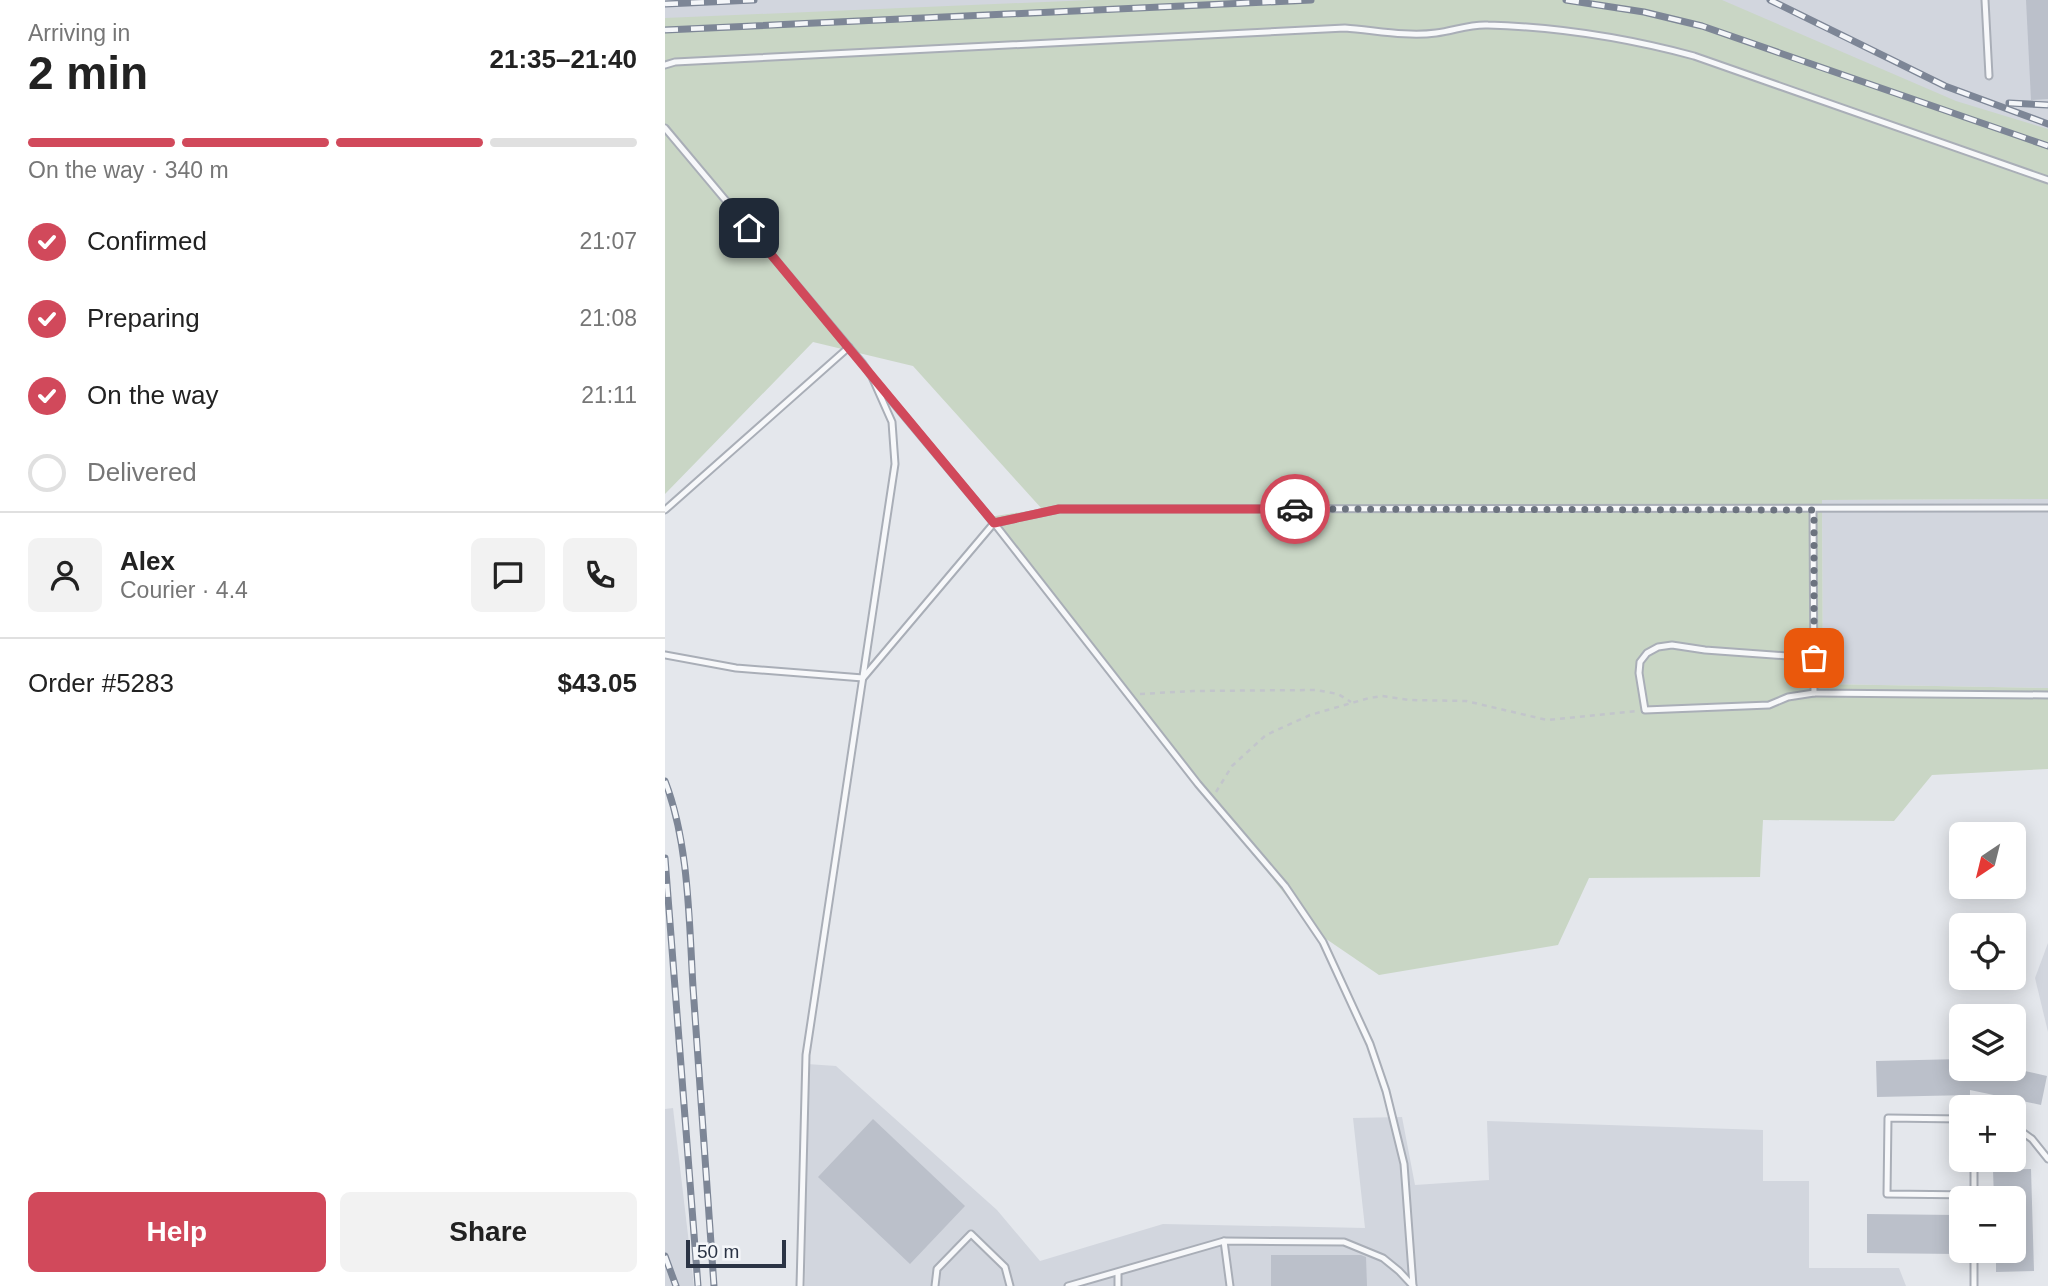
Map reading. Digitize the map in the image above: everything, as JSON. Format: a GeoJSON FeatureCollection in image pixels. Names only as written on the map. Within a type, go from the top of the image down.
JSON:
{"type":"FeatureCollection","features":[{"type":"Feature","properties":{"kind":"lane"},"geometry":{"type":"LineString","coordinates":[[1985,0],[1989,76]]}},
{"type":"Feature","properties":{"kind":"lane"},"geometry":{"type":"LineString","coordinates":[[665,65],[1345,28],[1413,33],[1436,33],[1465,26],[1487,25],[1536,29],[1640,41],[1694,56],[2048,180]]}},
{"type":"Feature","properties":{"kind":"lane"},"geometry":{"type":"LineString","coordinates":[[665,128],[994,523],[1213,801],[1285,886],[1323,942],[1370,1044],[1404,1164],[1413,1286],[1383,1258],[1344,1242],[1224,1241],[1068,1286]]}},
{"type":"Feature","properties":{"kind":"lane"},"geometry":{"type":"LineString","coordinates":[[665,510],[849,347]]}},
{"type":"Feature","properties":{"kind":"lane"},"geometry":{"type":"LineString","coordinates":[[800,1286],[806,1055],[895,464],[892,422],[872,377]]}},
{"type":"Feature","properties":{"kind":"lane"},"geometry":{"type":"LineString","coordinates":[[863,678],[994,523],[1059,509],[2048,508]]}},
{"type":"Feature","properties":{"kind":"lane"},"geometry":{"type":"LineString","coordinates":[[1814,510],[1814,693]]}},
{"type":"Feature","properties":{"kind":"lane"},"geometry":{"type":"LineString","coordinates":[[1814,658],[1672,645],[1658,648],[1647,653],[1640,662],[1639,673],[1645,710],[1769,705],[1788,697],[1814,693],[2048,695]]}},
{"type":"Feature","properties":{"kind":"lane"},"geometry":{"type":"LineString","coordinates":[[665,655],[736,668],[863,678]]}},
{"type":"Feature","properties":{"kind":"lane"},"geometry":{"type":"LineString","coordinates":[[1949,1119],[1888,1118],[1887,1195],[1949,1196]]}},
{"type":"Feature","properties":{"kind":"lane"},"geometry":{"type":"LineString","coordinates":[[2026,1135],[2048,1159]]}},
{"type":"Feature","properties":{"kind":"lane"},"geometry":{"type":"LineString","coordinates":[[935,1286],[937,1269],[971,1234],[1005,1266],[1010,1286]]}},
{"type":"Feature","properties":{"kind":"lane"},"geometry":{"type":"LineString","coordinates":[[1224,1241],[1230,1286]]}},
{"type":"Feature","properties":{"kind":"lane"},"geometry":{"type":"LineString","coordinates":[[1974,1263],[1975,1286]]}},
{"type":"Feature","properties":{"kind":"lane"},"geometry":{"type":"LineString","coordinates":[[1118,1273],[1118,1286]]}},
{"type":"Feature","properties":{"kind":"path"},"geometry":{"type":"LineString","coordinates":[[1130,696],[1148,692],[1316,690],[1338,694],[1352,702]]}},
{"type":"Feature","properties":{"kind":"path"},"geometry":{"type":"LineString","coordinates":[[1213,801],[1220,783],[1232,766],[1246,750],[1266,735],[1310,715],[1352,702],[1381,696],[1409,700],[1466,701],[1547,720],[1645,710]]}},
{"type":"Feature","properties":{"kind":"shaded area"},"geometry":{"type":"Polygon","coordinates":[[[665,0],[2048,0],[2048,167],[665,51],[665,0]]]}},
{"type":"Feature","properties":{"kind":"shaded area"},"geometry":{"type":"Polygon","coordinates":[[[2048,499],[2048,688],[1823,684],[1822,500],[2048,499]]]}},
{"type":"Feature","properties":{"kind":"shaded area"},"geometry":{"type":"Polygon","coordinates":[[[2048,943],[2048,1032],[2035,978],[2048,943]]]}},
{"type":"Feature","properties":{"kind":"shaded area"},"geometry":{"type":"Polygon","coordinates":[[[807,1064],[836,1066],[997,1210],[1040,1261],[1163,1224],[1365,1228],[1353,1118],[1402,1117],[1415,1185],[1489,1180],[1487,1121],[1763,1130],[1763,1181],[1809,1181],[1809,1268],[1899,1268],[1906,1286],[805,1286],[807,1064]]]}},
{"type":"Feature","properties":{"kind":"shaded area"},"geometry":{"type":"Polygon","coordinates":[[[673,1108],[694,1286],[665,1286],[665,1109],[673,1108]]]}},
{"type":"Feature","properties":{"kind":"green space"},"geometry":{"type":"Polygon","coordinates":[[[1091,0],[1722,0],[1956,101],[2048,129],[2048,499],[1822,500],[1823,684],[2048,688],[2048,769],[1932,775],[1894,821],[1763,820],[1760,877],[1589,878],[1558,945],[1379,975],[1313,930],[989,517],[1042,509],[913,366],[813,342],[665,494],[665,18],[1091,0]]]}},
{"type":"Feature","properties":{"kind":"building"},"geometry":{"type":"Polygon","coordinates":[[[2026,0],[2048,0],[2048,99],[2031,100],[2026,0]]]}},
{"type":"Feature","properties":{"kind":"building"},"geometry":{"type":"Polygon","coordinates":[[[1949,1059],[1949,1081],[2026,1081],[2026,1071],[2047,1076],[2041,1105],[2026,1102],[2026,1095],[1994,1095],[1970,1090],[1970,1095],[1877,1097],[1876,1061],[1949,1059]]]}},
{"type":"Feature","properties":{"kind":"building"},"geometry":{"type":"Polygon","coordinates":[[[873,1119],[965,1206],[910,1264],[818,1177],[873,1119]]]}},
{"type":"Feature","properties":{"kind":"building"},"geometry":{"type":"Polygon","coordinates":[[[2026,1169],[2031,1169],[2034,1271],[1996,1272],[1996,1263],[2026,1263],[2026,1186],[1994,1186],[1993,1172],[2026,1172],[2026,1169]]]}},
{"type":"Feature","properties":{"kind":"building"},"geometry":{"type":"Polygon","coordinates":[[[1867,1214],[1949,1215],[1949,1254],[1867,1253],[1867,1214]]]}},
{"type":"Feature","properties":{"kind":"building"},"geometry":{"type":"Polygon","coordinates":[[[1271,1255],[1361,1255],[1366,1257],[1367,1286],[1271,1286],[1271,1255]]]}},
{"type":"Feature","properties":{"kind":"railway"},"geometry":{"type":"LineString","coordinates":[[665,4],[754,0]]}},
{"type":"Feature","properties":{"kind":"railway"},"geometry":{"type":"LineString","coordinates":[[665,30],[1311,0]]}},
{"type":"Feature","properties":{"kind":"railway"},"geometry":{"type":"LineString","coordinates":[[1566,0],[1644,12],[1702,26],[2048,146]]}},
{"type":"Feature","properties":{"kind":"railway"},"geometry":{"type":"LineString","coordinates":[[1770,0],[1945,86],[2048,124]]}},
{"type":"Feature","properties":{"kind":"railway"},"geometry":{"type":"LineString","coordinates":[[2009,103],[2048,105]]}},
{"type":"Feature","properties":{"kind":"railway"},"geometry":{"type":"LineString","coordinates":[[665,781],[679,830],[687,883],[714,1286]]}},
{"type":"Feature","properties":{"kind":"railway"},"geometry":{"type":"LineString","coordinates":[[665,858],[698,1286]]}},
{"type":"Feature","properties":{"kind":"railway"},"geometry":{"type":"LineString","coordinates":[[665,1256],[676,1286]]}},
{"type":"Feature","properties":{"kind":"way so far"},"geometry":{"type":"LineString","coordinates":[[1295,509],[1814,510],[1814,658]]}},
{"type":"Feature","properties":{"kind":"route"},"geometry":{"type":"LineString","coordinates":[[749,228],[994,523],[1059,509],[1295,509]]}}]}
